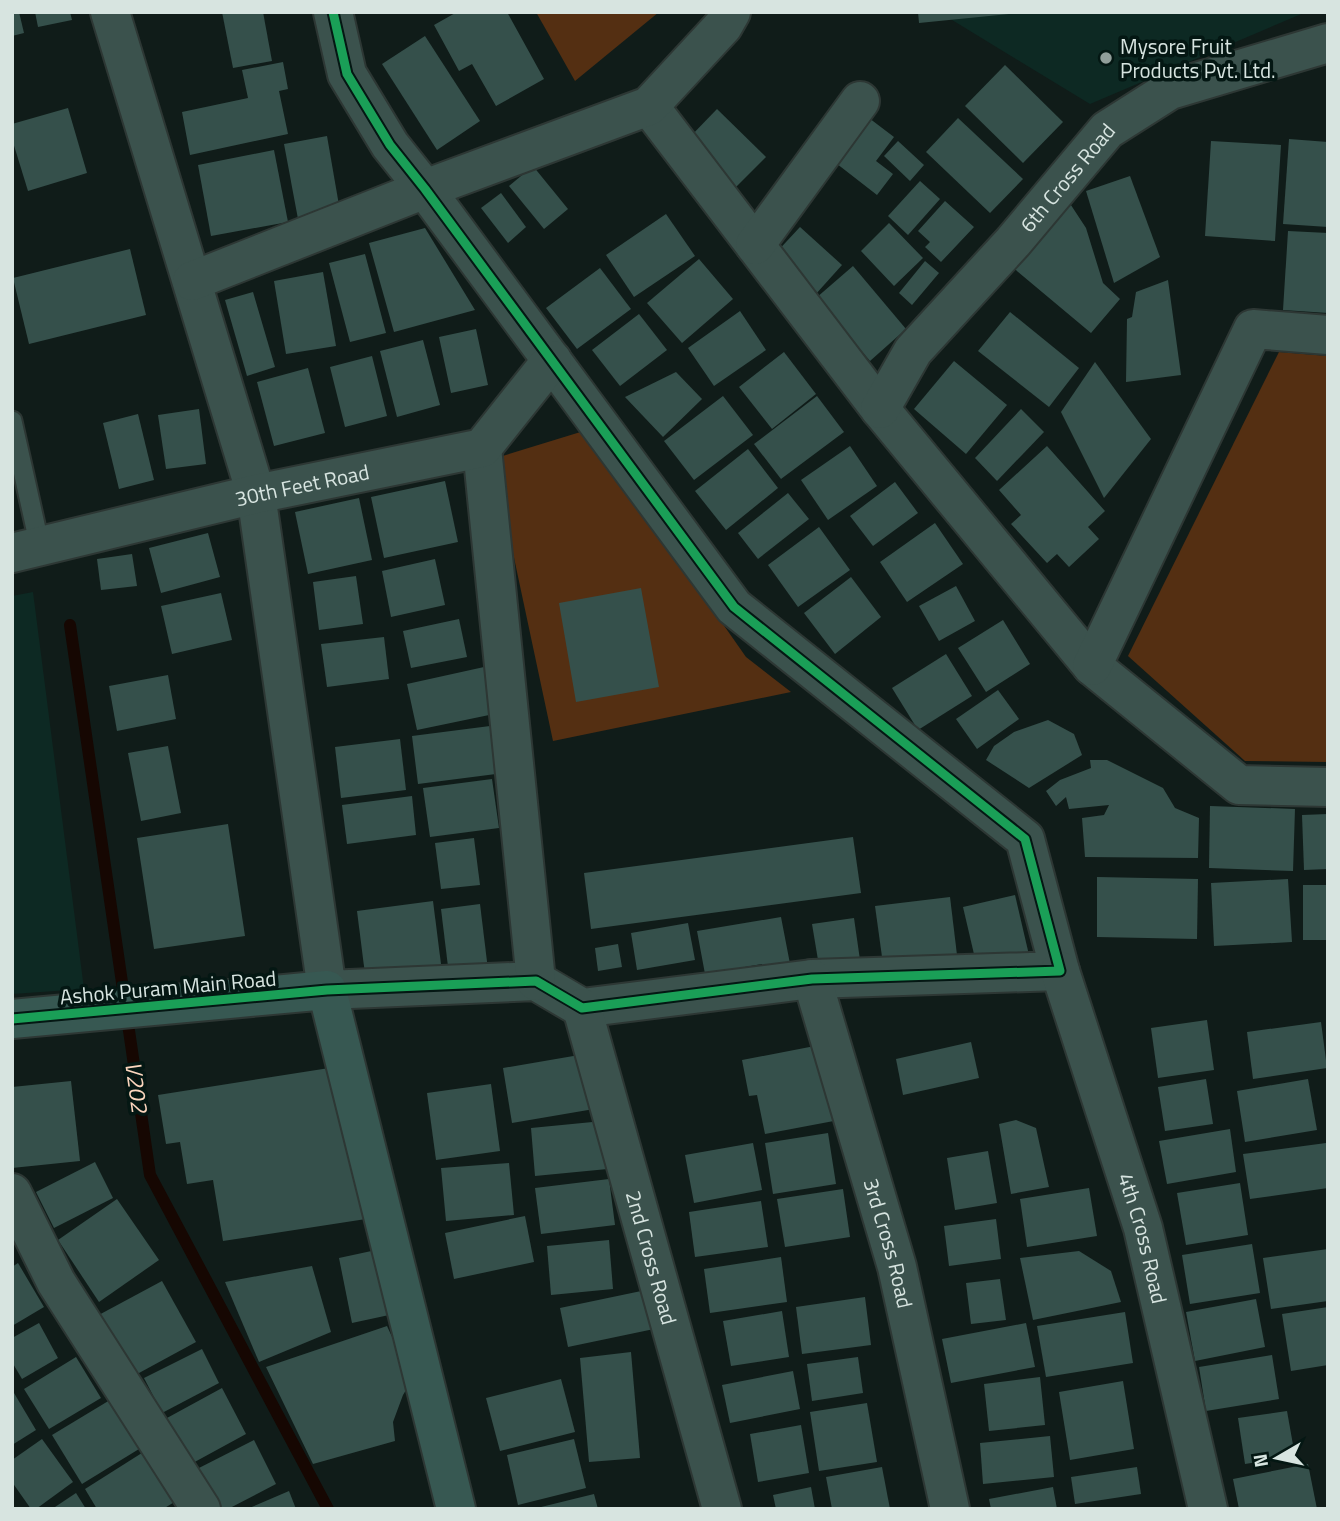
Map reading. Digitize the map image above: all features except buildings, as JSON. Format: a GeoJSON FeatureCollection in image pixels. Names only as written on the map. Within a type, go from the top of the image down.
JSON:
{"type":"FeatureCollection","features":[{"type":"Feature","properties":{"kind":"street"},"geometry":{"type":"LineString","coordinates":[[110,12],[257,494],[327,990],[456,1509]]}},
{"type":"Feature","properties":{"kind":"street","name":"4th Cross Road"},"geometry":{"type":"LineString","coordinates":[[333,12],[347,74],[390,145],[734,607],[1025,839],[1060,971],[1143,1228],[1208,1509]]}},
{"type":"Feature","properties":{"kind":"street"},"geometry":{"type":"LineString","coordinates":[[192,281],[425,189],[649,106],[723,26],[731,12]]}},
{"type":"Feature","properties":{"kind":"street","name":"6th Cross Road"},"geometry":{"type":"LineString","coordinates":[[880,409],[913,351],[1013,242],[1107,130],[1170,90],[1328,43]]}},
{"type":"Feature","properties":{"kind":"street"},"geometry":{"type":"LineString","coordinates":[[755,245],[860,101]]}},
{"type":"Feature","properties":{"kind":"street"},"geometry":{"type":"LineString","coordinates":[[649,106],[880,409],[1093,666],[1238,785],[1328,788]]}},
{"type":"Feature","properties":{"kind":"street"},"geometry":{"type":"LineString","coordinates":[[1093,666],[1253,328],[1328,335]]}},
{"type":"Feature","properties":{"kind":"street"},"geometry":{"type":"LineString","coordinates":[[536,981],[482,448],[552,360]]}},
{"type":"Feature","properties":{"kind":"street","name":"30th Feet Road"},"geometry":{"type":"LineString","coordinates":[[26,550],[257,494],[482,448]]}},
{"type":"Feature","properties":{"kind":"street"},"geometry":{"type":"LineString","coordinates":[[327,990],[536,981],[582,1008],[812,979],[1060,971]]}},
{"type":"Feature","properties":{"kind":"street","name":"3rd Cross Road"},"geometry":{"type":"LineString","coordinates":[[812,979],[897,1267],[950,1509]]}},
{"type":"Feature","properties":{"kind":"street","name":"Ashok Puram Main Road"},"geometry":{"type":"LineString","coordinates":[[12,1019],[327,990]]}},
{"type":"Feature","properties":{"kind":"street","name":"2nd Cross Road"},"geometry":{"type":"LineString","coordinates":[[582,1008],[722,1509]]}},
{"type":"Feature","properties":{"kind":"street"},"geometry":{"type":"LineString","coordinates":[[12,1193],[56,1282],[201,1509]]}},
{"type":"Feature","properties":{"kind":"lane"},"geometry":{"type":"LineString","coordinates":[[12,421],[26,550]]}},
{"type":"Feature","properties":{"kind":"shaded area"},"geometry":{"type":"Polygon","coordinates":[[[536,12],[659,12],[575,81],[536,12]]]}},
{"type":"Feature","properties":{"kind":"shaded area","name":"Mysore Fruit Products Pvt. Ltd."},"geometry":{"type":"Polygon","coordinates":[[[939,12],[1306,12],[1090,104],[939,12]]]}},
{"type":"Feature","properties":{"kind":"shaded area"},"geometry":{"type":"Polygon","coordinates":[[[1279,352],[1328,356],[1328,762],[1245,761],[1128,656],[1279,352]]]}},
{"type":"Feature","properties":{"kind":"shaded area"},"geometry":{"type":"Polygon","coordinates":[[[587,430],[746,657],[791,692],[553,741],[493,459],[587,430]]]}},
{"type":"Feature","properties":{"kind":"shaded area"},"geometry":{"type":"Polygon","coordinates":[[[33,592],[84,989],[12,994],[12,596],[33,592]]]}},
{"type":"Feature","properties":{"kind":"waterway","name":"V202"},"geometry":{"type":"LineString","coordinates":[[70,625],[150,1175],[328,1509]]}},
{"type":"Feature","properties":{"kind":"cycle path"},"geometry":{"type":"LineString","coordinates":[[12,1019],[327,990],[536,981],[582,1008],[812,979],[1060,971],[1025,839],[734,607],[390,145],[347,74],[333,12]]}},
{"type":"Feature","properties":{"kind":"place","name":"Mysore Fruit Products Pvt. Ltd."},"geometry":{"type":"Point","coordinates":[1106,58]}}]}
